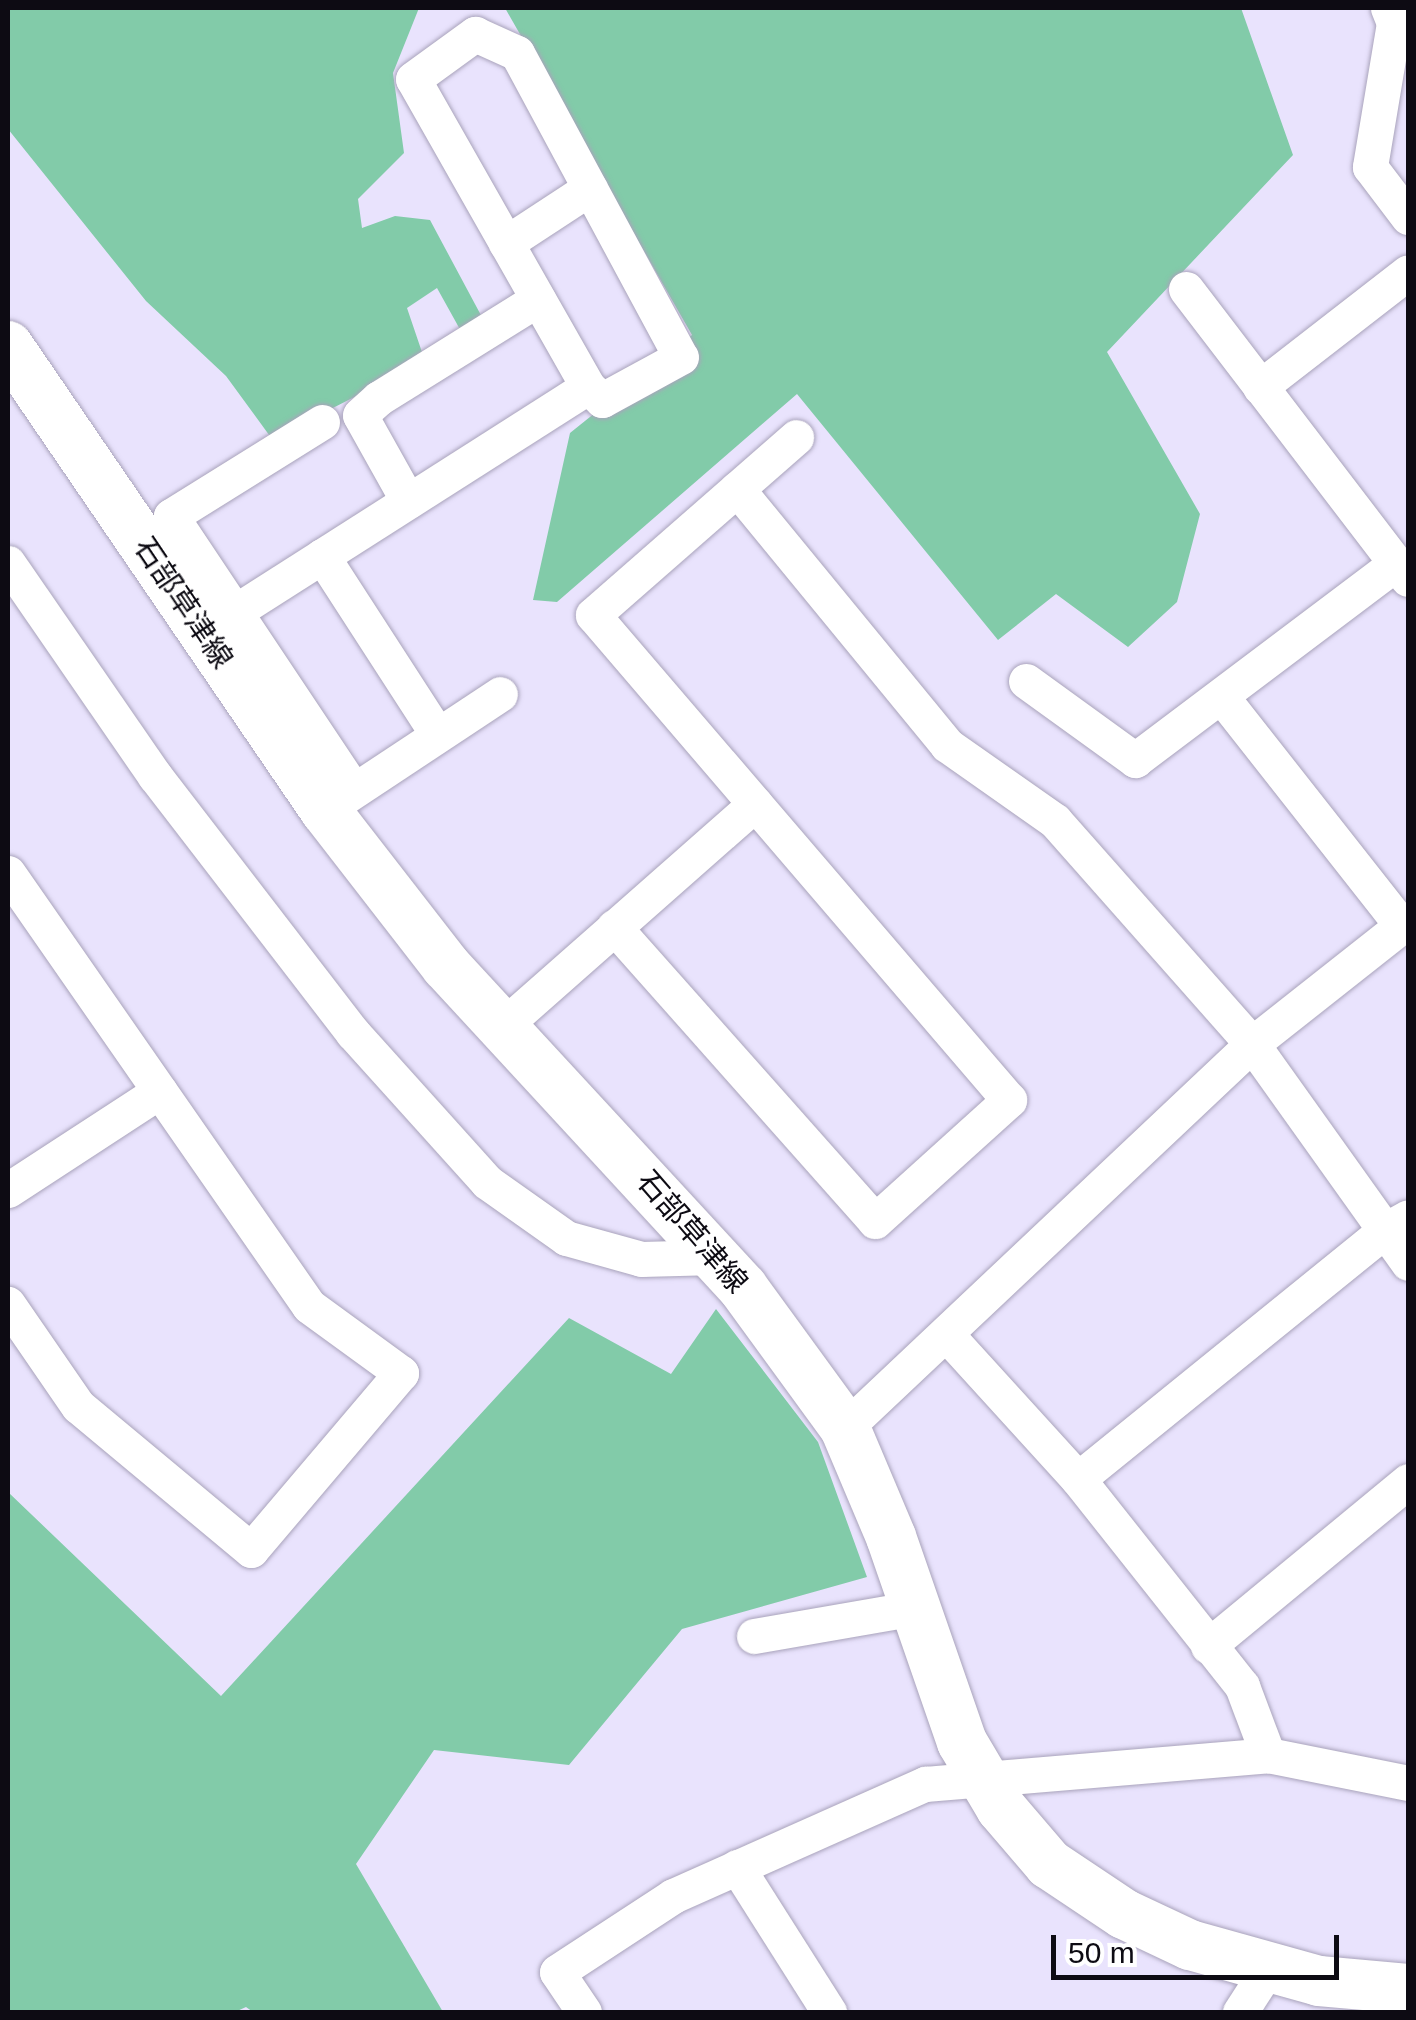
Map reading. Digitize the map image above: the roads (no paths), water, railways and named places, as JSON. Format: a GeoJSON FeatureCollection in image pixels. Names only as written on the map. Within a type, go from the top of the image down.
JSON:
{"type":"FeatureCollection","features":[{"type":"Feature","properties":{"kind":"main road","name":"石部草津線"},"geometry":{"type":"LineString","coordinates":[[14,371],[218,623],[340,800],[446,966],[716,1257],[845,1428],[916,1608],[962,1742],[1001,1808],[1049,1864],[1124,1914],[1190,1945],[1319,1981],[1408,1989]]}},
{"type":"Feature","properties":{"kind":"street"},"geometry":{"type":"LineString","coordinates":[[1388,8],[1394,22],[1370,167],[1408,217]]}},
{"type":"Feature","properties":{"kind":"street"},"geometry":{"type":"LineString","coordinates":[[475,34],[516,52],[590,188],[681,357],[602,400],[588,387],[413,79],[475,34]]}},
{"type":"Feature","properties":{"kind":"street"},"geometry":{"type":"LineString","coordinates":[[506,242],[590,188]]}},
{"type":"Feature","properties":{"kind":"street"},"geometry":{"type":"LineString","coordinates":[[1260,387],[1408,272]]}},
{"type":"Feature","properties":{"kind":"street"},"geometry":{"type":"LineString","coordinates":[[1026,682],[1135,760],[1402,571],[1186,289]]}},
{"type":"Feature","properties":{"kind":"street"},"geometry":{"type":"LineString","coordinates":[[408,502],[360,415],[379,398],[538,299]]}},
{"type":"Feature","properties":{"kind":"street"},"geometry":{"type":"LineString","coordinates":[[322,422],[170,516],[218,623],[588,387]]}},
{"type":"Feature","properties":{"kind":"street"},"geometry":{"type":"LineString","coordinates":[[614,927],[875,1221],[1009,1100],[593,615],[796,437]]}},
{"type":"Feature","properties":{"kind":"street"},"geometry":{"type":"LineString","coordinates":[[736,489],[947,744],[1054,822],[1252,1044],[1396,1223],[1408,1263]]}},
{"type":"Feature","properties":{"kind":"street"},"geometry":{"type":"LineString","coordinates":[[322,556],[437,734]]}},
{"type":"Feature","properties":{"kind":"street"},"geometry":{"type":"LineString","coordinates":[[8,563],[154,776],[354,1033],[487,1182],[566,1238],[641,1259],[716,1257]]}},
{"type":"Feature","properties":{"kind":"street"},"geometry":{"type":"LineString","coordinates":[[340,800],[500,694]]}},
{"type":"Feature","properties":{"kind":"street"},"geometry":{"type":"LineString","coordinates":[[845,1428],[1252,1044],[1406,924],[1221,696]]}},
{"type":"Feature","properties":{"kind":"street"},"geometry":{"type":"LineString","coordinates":[[502,1026],[754,804]]}},
{"type":"Feature","properties":{"kind":"street"},"geometry":{"type":"LineString","coordinates":[[8,873],[309,1306],[402,1373],[250,1550],[78,1406],[8,1304]]}},
{"type":"Feature","properties":{"kind":"street"},"geometry":{"type":"LineString","coordinates":[[8,1190],[160,1091]]}},
{"type":"Feature","properties":{"kind":"street"},"geometry":{"type":"LineString","coordinates":[[1078,1479],[1396,1223]]}},
{"type":"Feature","properties":{"kind":"street"},"geometry":{"type":"LineString","coordinates":[[946,1334],[1078,1479],[1242,1686],[1268,1755]]}},
{"type":"Feature","properties":{"kind":"street"},"geometry":{"type":"LineString","coordinates":[[1208,1646],[1408,1481]]}},
{"type":"Feature","properties":{"kind":"street"},"geometry":{"type":"LineString","coordinates":[[754,1636],[916,1608]]}},
{"type":"Feature","properties":{"kind":"street"},"geometry":{"type":"LineString","coordinates":[[584,2012],[557,1972],[673,1896],[925,1784],[1268,1755],[1408,1783]]}},
{"type":"Feature","properties":{"kind":"street"},"geometry":{"type":"LineString","coordinates":[[737,1867],[829,2012]]}},
{"type":"Feature","properties":{"kind":"street"},"geometry":{"type":"LineString","coordinates":[[1240,2012],[1270,1967]]}}]}
